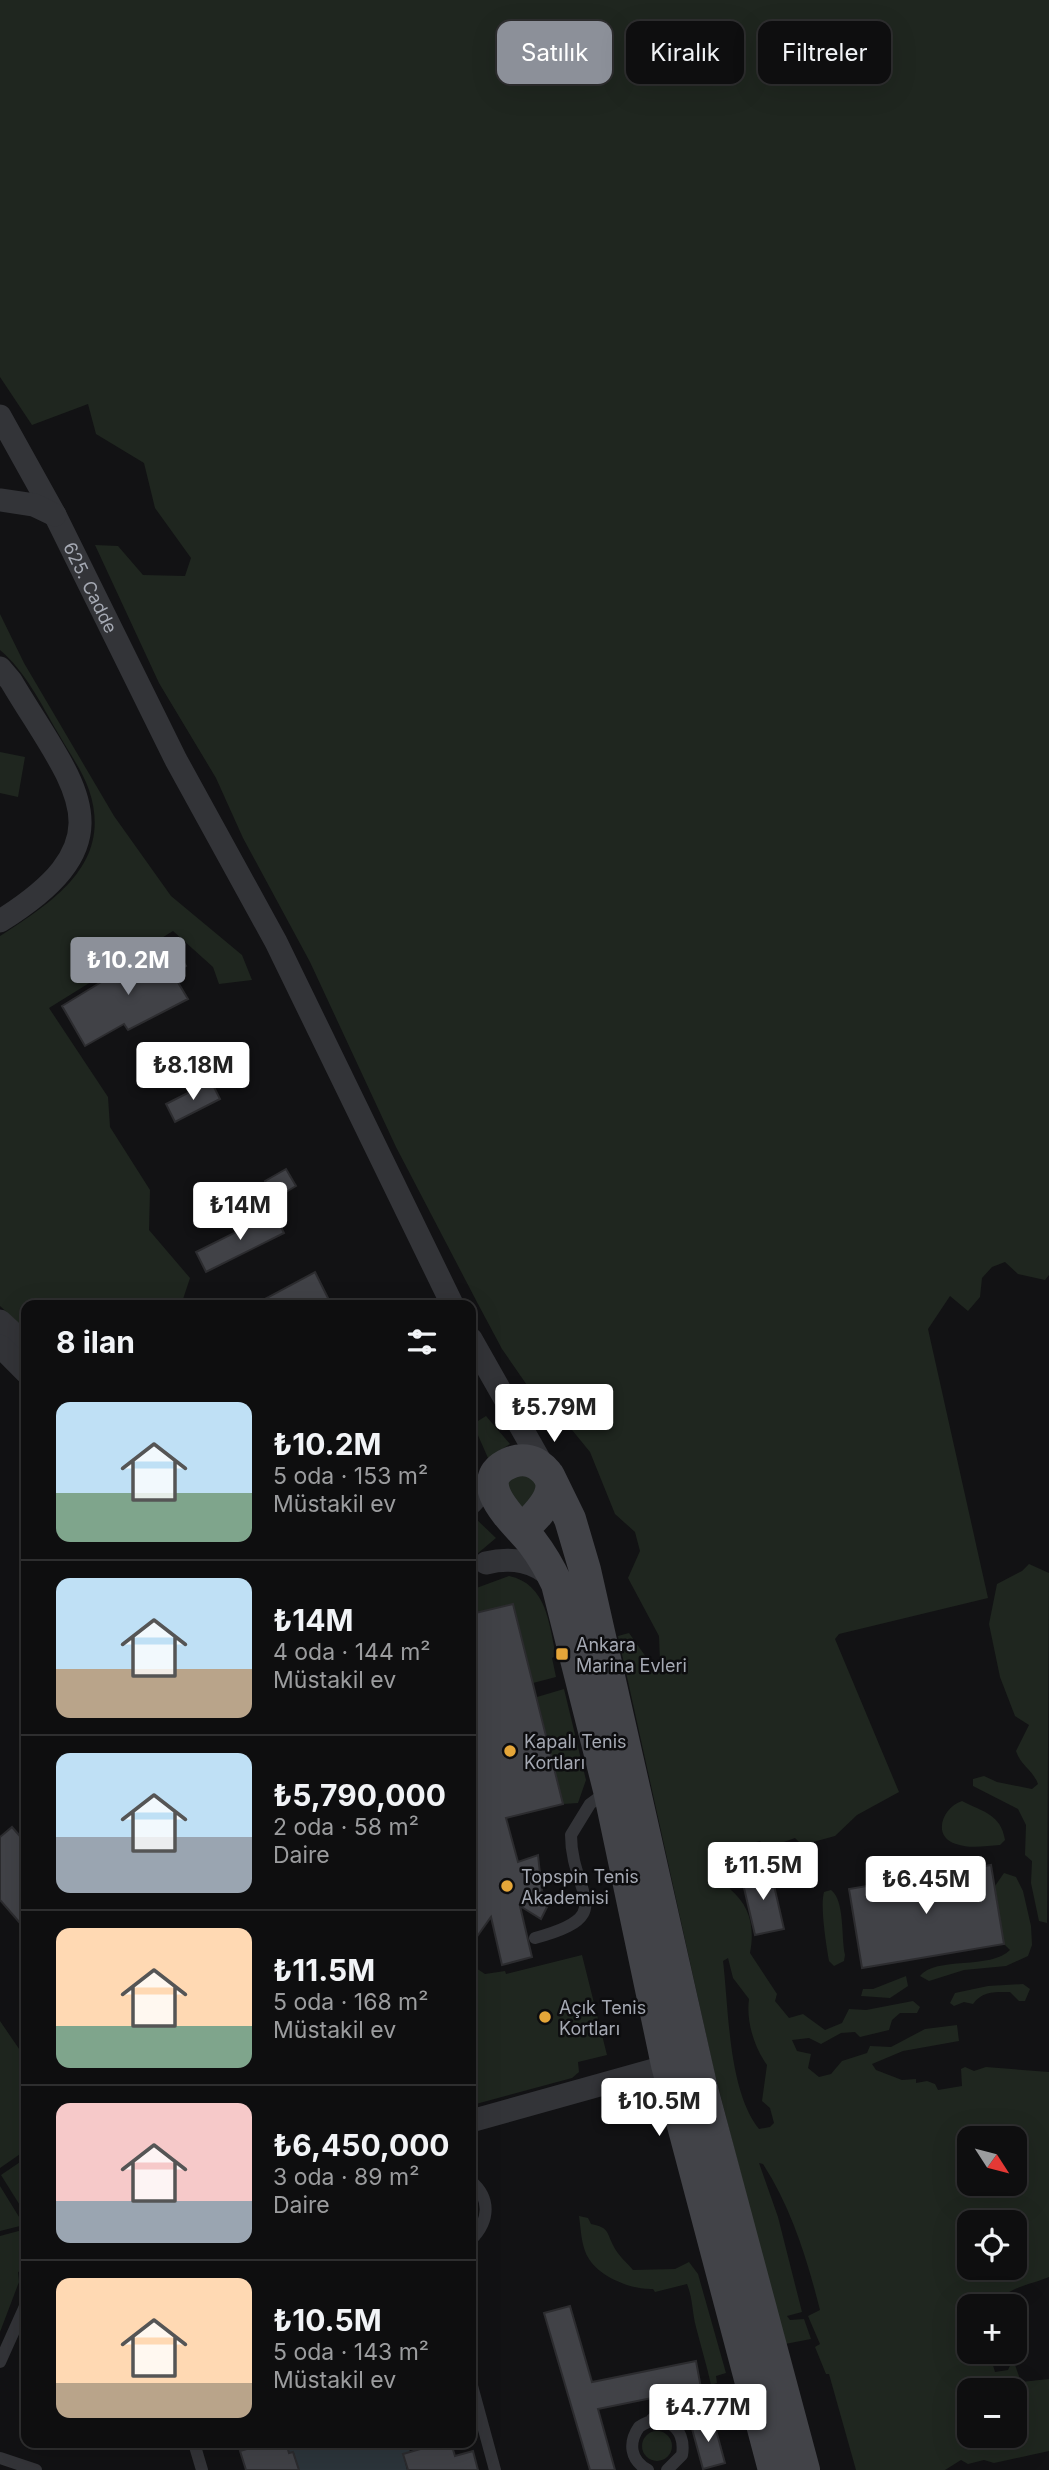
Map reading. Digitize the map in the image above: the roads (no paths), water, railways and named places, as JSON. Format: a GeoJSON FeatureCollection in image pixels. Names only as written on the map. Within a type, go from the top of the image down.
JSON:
{"type":"FeatureCollection","features":[{"type":"Feature","properties":{"kind":"street","name":"625. Cadde"},"geometry":{"type":"LineString","coordinates":[[0,416],[55,515],[176,760],[276,942],[450,1300]]}},
{"type":"Feature","properties":{"kind":"street"},"geometry":{"type":"LineString","coordinates":[[0,500],[34,505],[55,515]]}},
{"type":"Feature","properties":{"kind":"street"},"geometry":{"type":"LineString","coordinates":[[0,668],[11,681],[74,788],[81,814],[78,842],[58,879],[32,901],[0,921]]}},
{"type":"Feature","properties":{"kind":"street"},"geometry":{"type":"LineString","coordinates":[[0,1321],[15,1343]]}},
{"type":"Feature","properties":{"kind":"street"},"geometry":{"type":"LineString","coordinates":[[476,1348],[570,1519],[585,1570],[681,2062],[751,2386],[774,2470]]}},
{"type":"Feature","properties":{"kind":"street"},"geometry":{"type":"LineString","coordinates":[[476,1497],[521,1443],[520,1425]]}},
{"type":"Feature","properties":{"kind":"street"},"geometry":{"type":"LineString","coordinates":[[478,1568],[522,1530],[550,1497],[551,1484],[547,1473],[527,1460],[501,1469],[494,1484],[496,1500],[522,1530],[557,1584],[681,2062],[804,2470]]}},
{"type":"Feature","properties":{"kind":"street"},"geometry":{"type":"LineString","coordinates":[[478,1568],[506,1560],[524,1562],[543,1571],[557,1584]]}},
{"type":"Feature","properties":{"kind":"street"},"geometry":{"type":"LineString","coordinates":[[476,2120],[681,2062]]}},
{"type":"Feature","properties":{"kind":"lane"},"geometry":{"type":"LineString","coordinates":[[535,1938],[568,1929],[581,1919],[585,1903],[571,1835],[590,1804],[609,1790]]}},
{"type":"Feature","properties":{"kind":"lane"},"geometry":{"type":"LineString","coordinates":[[476,2186],[484,2195],[486,2204],[484,2221],[476,2233]]}},
{"type":"Feature","properties":{"kind":"lane"},"geometry":{"type":"LineString","coordinates":[[0,2362],[21,2315]]}},
{"type":"Feature","properties":{"kind":"lane"},"geometry":{"type":"LineString","coordinates":[[648,2470],[635,2460],[631,2443],[639,2427],[670,2409],[751,2386]]}},
{"type":"Feature","properties":{"kind":"lane"},"geometry":{"type":"LineString","coordinates":[[476,2400],[495,2470]]}},
{"type":"Feature","properties":{"kind":"lane"},"geometry":{"type":"LineString","coordinates":[[670,2409],[672,2424]]}},
{"type":"Feature","properties":{"kind":"lane"},"geometry":{"type":"LineString","coordinates":[[646,2422],[664,2420],[679,2430],[684,2446],[678,2462],[667,2470]]}},
{"type":"Feature","properties":{"kind":"lane"},"geometry":{"type":"LineString","coordinates":[[195,2448],[202,2470]]}},
{"type":"Feature","properties":{"kind":"lane"},"geometry":{"type":"LineString","coordinates":[[0,2458],[36,2470]]}},
{"type":"Feature","properties":{"kind":"place","name":"Ankara Marina Evleri"},"geometry":{"type":"Point","coordinates":[562,1654]}},
{"type":"Feature","properties":{"kind":"place","name":"Kapalı Tenis Kortları"},"geometry":{"type":"Point","coordinates":[510,1751]}},
{"type":"Feature","properties":{"kind":"place","name":"Topspin Tenis Akademisi"},"geometry":{"type":"Point","coordinates":[507,1886]}},
{"type":"Feature","properties":{"kind":"place","name":"Açık Tenis Kortları"},"geometry":{"type":"Point","coordinates":[545,2017]}}]}
